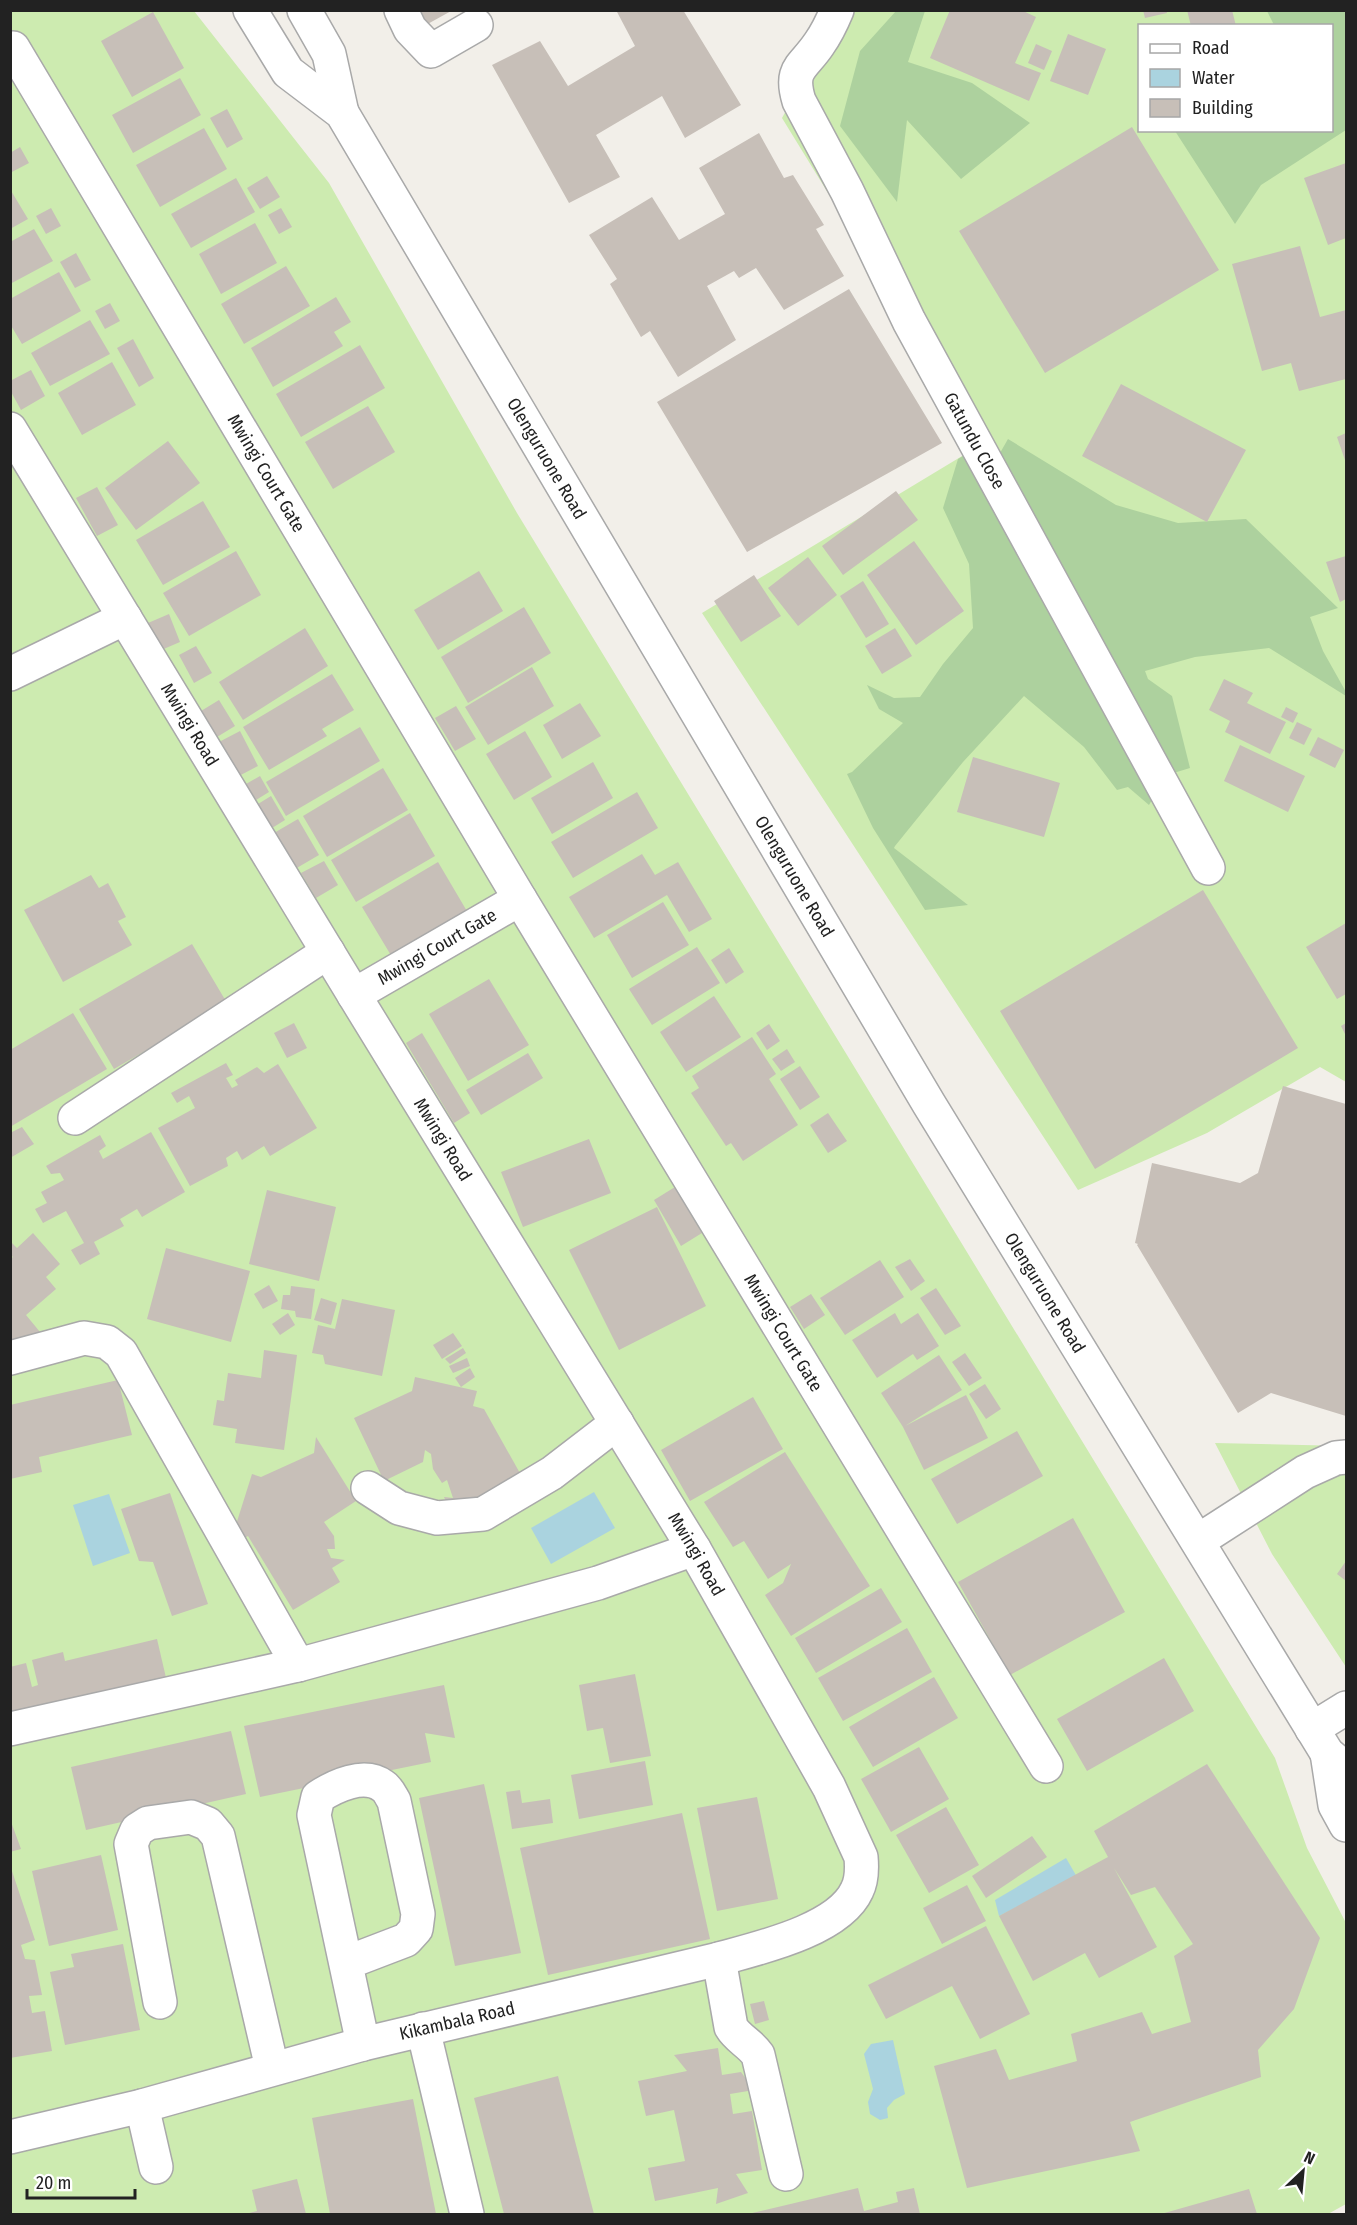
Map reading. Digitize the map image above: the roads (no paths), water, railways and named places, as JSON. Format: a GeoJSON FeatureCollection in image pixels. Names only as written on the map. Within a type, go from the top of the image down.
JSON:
{"type":"FeatureCollection","features":[{"type":"Feature","properties":{"kind":"street","name":"Olenguruone Road"},"geometry":{"type":"LineString","coordinates":[[250,10],[288,72],[342,113],[928,1104],[1328,1750],[1335,1805],[1347,1825]]}},
{"type":"Feature","properties":{"kind":"street"},"geometry":{"type":"LineString","coordinates":[[304,10],[328,54],[342,113]]}},
{"type":"Feature","properties":{"kind":"street"},"geometry":{"type":"LineString","coordinates":[[401,10],[410,29],[431,51],[476,25]]}},
{"type":"Feature","properties":{"kind":"street","name":"Gatundu Close"},"geometry":{"type":"LineString","coordinates":[[837,10],[818,46],[799,67],[794,85],[799,101],[847,191],[909,321],[1208,868]]}},
{"type":"Feature","properties":{"kind":"street","name":"Mwingi Court Gate"},"geometry":{"type":"LineString","coordinates":[[13,48],[520,899],[1046,1766]]}},
{"type":"Feature","properties":{"kind":"street","name":"Mwingi Road"},"geometry":{"type":"LineString","coordinates":[[10,429],[694,1549],[829,1787],[861,1857]]}},
{"type":"Feature","properties":{"kind":"street"},"geometry":{"type":"LineString","coordinates":[[10,674],[125,618]]}},
{"type":"Feature","properties":{"kind":"street","name":"Mwingi Court Gate"},"geometry":{"type":"LineString","coordinates":[[354,995],[520,899]]}},
{"type":"Feature","properties":{"kind":"street"},"geometry":{"type":"LineString","coordinates":[[75,1118],[328,952]]}},
{"type":"Feature","properties":{"kind":"street"},"geometry":{"type":"LineString","coordinates":[[10,1358],[84,1338],[107,1342],[121,1353],[298,1665]]}},
{"type":"Feature","properties":{"kind":"street"},"geometry":{"type":"LineString","coordinates":[[368,1488],[399,1508],[437,1518],[483,1514],[552,1473],[617,1423]]}},
{"type":"Feature","properties":{"kind":"street"},"geometry":{"type":"LineString","coordinates":[[1198,1541],[1305,1472],[1336,1458],[1347,1457]]}},
{"type":"Feature","properties":{"kind":"street"},"geometry":{"type":"LineString","coordinates":[[10,1729],[298,1665],[598,1583],[694,1549]]}},
{"type":"Feature","properties":{"kind":"street"},"geometry":{"type":"LineString","coordinates":[[1328,1750],[1347,1708]]}},
{"type":"Feature","properties":{"kind":"street"},"geometry":{"type":"LineString","coordinates":[[346,1963],[406,1940],[416,1929],[418,1914],[394,1801],[385,1786],[368,1779],[333,1787],[318,1797],[314,1815],[363,2044]]}},
{"type":"Feature","properties":{"kind":"street"},"geometry":{"type":"LineString","coordinates":[[160,2002],[130,1844],[137,1830],[148,1822],[191,1817],[208,1824],[218,1836],[272,2068]]}},
{"type":"Feature","properties":{"kind":"street","name":"Kikambala Road"},"geometry":{"type":"LineString","coordinates":[[10,2137],[142,2106],[363,2044],[719,1959],[770,1944],[822,1924],[838,1914],[857,1890],[862,1870],[861,1857]]}},
{"type":"Feature","properties":{"kind":"street"},"geometry":{"type":"LineString","coordinates":[[719,1959],[731,2027],[736,2036],[753,2046],[758,2055],[786,2174]]}},
{"type":"Feature","properties":{"kind":"street"},"geometry":{"type":"LineString","coordinates":[[423,2029],[467,2214]]}},
{"type":"Feature","properties":{"kind":"street"},"geometry":{"type":"LineString","coordinates":[[142,2106],[156,2167]]}},
{"type":"Feature","properties":{"kind":"water"},"geometry":{"type":"Polygon","coordinates":[[[594,1492],[615,1528],[551,1564],[531,1528],[594,1492]]]}},
{"type":"Feature","properties":{"kind":"water"},"geometry":{"type":"Polygon","coordinates":[[[109,1494],[130,1553],[93,1566],[73,1505],[109,1494]]]}},
{"type":"Feature","properties":{"kind":"water"},"geometry":{"type":"Polygon","coordinates":[[[1066,1858],[1077,1877],[999,1916],[995,1900],[1066,1858]]]}},
{"type":"Feature","properties":{"kind":"water"},"geometry":{"type":"Polygon","coordinates":[[[893,2040],[905,2094],[894,2100],[887,2108],[888,2118],[880,2120],[870,2114],[868,2102],[873,2089],[864,2054],[871,2044],[893,2040]]]}}]}
